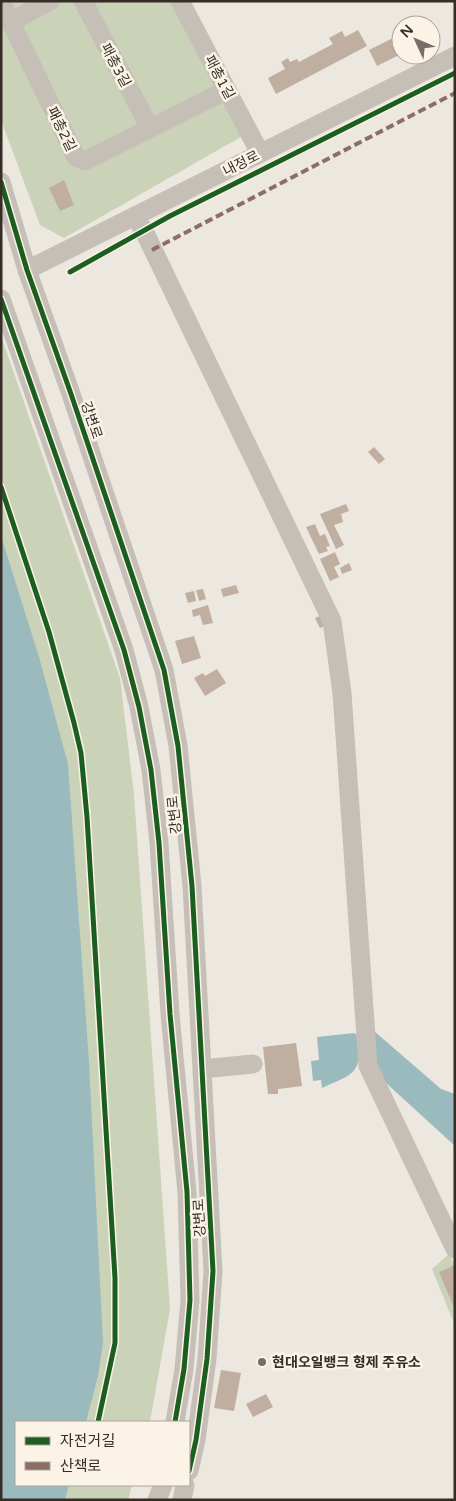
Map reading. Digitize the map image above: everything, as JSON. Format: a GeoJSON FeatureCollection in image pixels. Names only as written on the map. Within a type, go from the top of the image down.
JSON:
{"type":"FeatureCollection","features":[{"type":"Feature","properties":{"kind":"street"},"geometry":{"type":"LineString","coordinates":[[10,22],[50,1]]}},
{"type":"Feature","properties":{"kind":"street","name":"패총3길"},"geometry":{"type":"LineString","coordinates":[[83,1],[150,128]]}},
{"type":"Feature","properties":{"kind":"street","name":"패총1길"},"geometry":{"type":"LineString","coordinates":[[180,1],[260,153]]}},
{"type":"Feature","properties":{"kind":"street","name":"패총2길"},"geometry":{"type":"LineString","coordinates":[[1,2],[76,157],[85,161],[227,90]]}},
{"type":"Feature","properties":{"kind":"street","name":"내정로"},"geometry":{"type":"LineString","coordinates":[[27,270],[455,56]]}},
{"type":"Feature","properties":{"kind":"street","name":"강변로"},"geometry":{"type":"LineString","coordinates":[[1,182],[27,270],[164,670],[178,746],[191,876],[212,1271],[207,1359],[196,1440],[190,1467]]}},
{"type":"Feature","properties":{"kind":"street"},"geometry":{"type":"LineString","coordinates":[[135,216],[144,231],[332,621],[342,693],[368,1066],[455,1249]]}},
{"type":"Feature","properties":{"kind":"street","name":"강변로"},"geometry":{"type":"LineString","coordinates":[[1,299],[124,650],[139,707],[151,770],[159,843],[170,1014],[187,1192],[190,1300],[184,1369],[176,1421]]}},
{"type":"Feature","properties":{"kind":"street"},"geometry":{"type":"LineString","coordinates":[[202,1069],[253,1064]]}},
{"type":"Feature","properties":{"kind":"street"},"geometry":{"type":"LineString","coordinates":[[157,1500],[163,1486]]}},
{"type":"Feature","properties":{"kind":"street"},"geometry":{"type":"LineString","coordinates":[[182,1500],[185,1486]]}},
{"type":"Feature","properties":{"kind":"green space"},"geometry":{"type":"Polygon","coordinates":[[[1,1],[188,1],[253,130],[64,238],[40,225],[1,120],[1,1]]]}},
{"type":"Feature","properties":{"kind":"green space"},"geometry":{"type":"Polygon","coordinates":[[[1,336],[120,678],[134,794],[170,1309],[150,1421],[15,1421],[15,1486],[132,1486],[128,1500],[1,1500],[1,336]]]}},
{"type":"Feature","properties":{"kind":"green space"},"geometry":{"type":"Polygon","coordinates":[[[449,1254],[455,1266],[455,1326],[432,1269],[449,1254]]]}},
{"type":"Feature","properties":{"kind":"water"},"geometry":{"type":"Polygon","coordinates":[[[1,536],[39,657],[68,764],[89,1062],[103,1343],[98,1376],[86,1421],[15,1421],[15,1486],[69,1486],[65,1500],[1,1500],[1,536]]]}},
{"type":"Feature","properties":{"kind":"water"},"geometry":{"type":"Polygon","coordinates":[[[374,1031],[441,1089],[455,1094],[455,1146],[385,1082],[373,1057],[374,1031]]]}},
{"type":"Feature","properties":{"kind":"water"},"geometry":{"type":"Polygon","coordinates":[[[354,1033],[360,1037],[357,1066],[349,1075],[322,1088],[321,1080],[313,1081],[311,1061],[319,1060],[317,1037],[354,1033]]]}},
{"type":"Feature","properties":{"kind":"building"},"geometry":{"type":"Polygon","coordinates":[[[358,30],[367,46],[276,94],[268,78],[285,69],[281,62],[288,58],[290,62],[297,59],[299,62],[333,44],[329,38],[342,31],[345,37],[358,30]]]}},
{"type":"Feature","properties":{"kind":"building"},"geometry":{"type":"Polygon","coordinates":[[[391,39],[391,59],[377,66],[369,50],[391,39]]]}},
{"type":"Feature","properties":{"kind":"building"},"geometry":{"type":"Polygon","coordinates":[[[64,180],[74,205],[60,211],[49,188],[64,180]]]}},
{"type":"Feature","properties":{"kind":"building"},"geometry":{"type":"Polygon","coordinates":[[[374,447],[385,459],[379,464],[368,452],[374,447]]]}},
{"type":"Feature","properties":{"kind":"building"},"geometry":{"type":"Polygon","coordinates":[[[346,504],[349,511],[341,514],[343,522],[334,525],[344,545],[336,549],[320,514],[346,504]]]}},
{"type":"Feature","properties":{"kind":"building"},"geometry":{"type":"Polygon","coordinates":[[[315,524],[320,536],[325,534],[330,546],[326,547],[328,551],[319,554],[306,527],[315,524]]]}},
{"type":"Feature","properties":{"kind":"building"},"geometry":{"type":"Polygon","coordinates":[[[335,552],[340,564],[334,567],[339,577],[330,581],[320,559],[335,552]]]}},
{"type":"Feature","properties":{"kind":"building"},"geometry":{"type":"Polygon","coordinates":[[[349,563],[352,570],[342,574],[340,568],[349,563]]]}},
{"type":"Feature","properties":{"kind":"building"},"geometry":{"type":"Polygon","coordinates":[[[236,585],[239,593],[223,597],[221,589],[236,585]]]}},
{"type":"Feature","properties":{"kind":"building"},"geometry":{"type":"Polygon","coordinates":[[[203,589],[206,599],[199,601],[196,590],[203,589]]]}},
{"type":"Feature","properties":{"kind":"building"},"geometry":{"type":"Polygon","coordinates":[[[194,591],[196,601],[188,603],[185,593],[194,591]]]}},
{"type":"Feature","properties":{"kind":"building"},"geometry":{"type":"Polygon","coordinates":[[[208,605],[213,623],[203,625],[200,615],[193,617],[192,610],[208,605]]]}},
{"type":"Feature","properties":{"kind":"building"},"geometry":{"type":"Polygon","coordinates":[[[322,615],[327,625],[320,628],[315,618],[322,615]]]}},
{"type":"Feature","properties":{"kind":"building"},"geometry":{"type":"Polygon","coordinates":[[[194,636],[201,658],[182,664],[175,641],[194,636]]]}},
{"type":"Feature","properties":{"kind":"building"},"geometry":{"type":"Polygon","coordinates":[[[217,669],[226,683],[205,696],[194,678],[203,673],[205,676],[217,669]]]}},
{"type":"Feature","properties":{"kind":"building"},"geometry":{"type":"Polygon","coordinates":[[[296,1043],[302,1086],[278,1089],[278,1094],[268,1094],[263,1047],[296,1043]]]}},
{"type":"Feature","properties":{"kind":"building"},"geometry":{"type":"Polygon","coordinates":[[[455,1265],[454,1282],[455,1310],[439,1272],[455,1265]]]}},
{"type":"Feature","properties":{"kind":"building"},"geometry":{"type":"Polygon","coordinates":[[[221,1370],[241,1373],[234,1411],[214,1408],[221,1370]]]}},
{"type":"Feature","properties":{"kind":"building"},"geometry":{"type":"Polygon","coordinates":[[[266,1394],[273,1407],[253,1417],[246,1404],[266,1394]]]}},
{"type":"Feature","properties":{"kind":"marked path"},"geometry":{"type":"LineString","coordinates":[[152,250],[455,93]]}},
{"type":"Feature","properties":{"kind":"cycle path"},"geometry":{"type":"LineString","coordinates":[[70,272],[170,216],[455,73]]}},
{"type":"Feature","properties":{"kind":"cycle path"},"geometry":{"type":"LineString","coordinates":[[1,182],[27,270],[164,670],[178,746],[192,886],[213,1271],[207,1359],[196,1440],[190,1467]]}},
{"type":"Feature","properties":{"kind":"cycle path"},"geometry":{"type":"LineString","coordinates":[[1,299],[124,650],[139,707],[151,770],[159,843],[170,1014],[187,1192],[190,1300],[184,1369],[175,1421]]}},
{"type":"Feature","properties":{"kind":"cycle path"},"geometry":{"type":"LineString","coordinates":[[1,487],[49,632],[81,753],[87,817],[115,1278],[115,1343],[98,1421]]}},
{"type":"Feature","properties":{"kind":"place","name":"현대오일뱅크 형제 주유소"},"geometry":{"type":"Point","coordinates":[262,1362]}}]}
